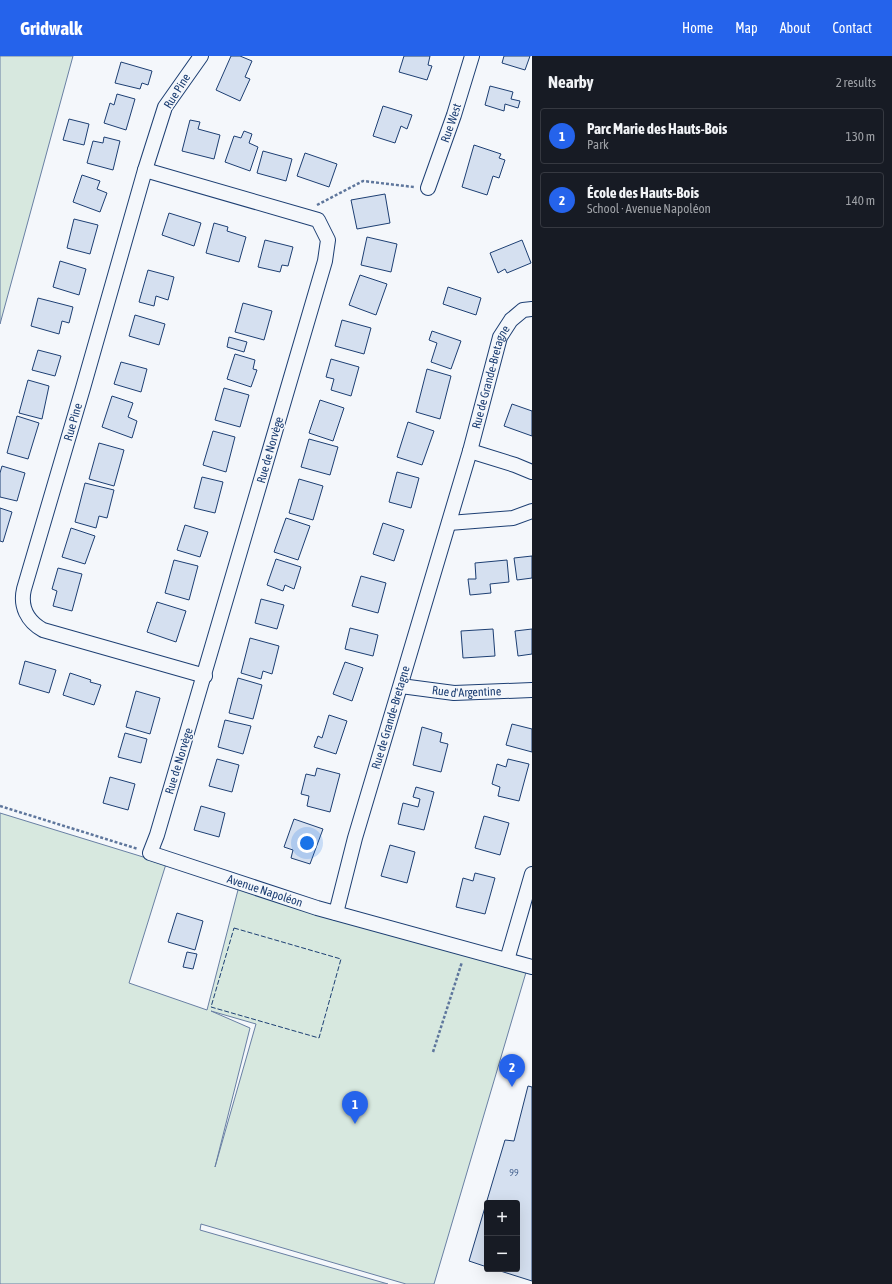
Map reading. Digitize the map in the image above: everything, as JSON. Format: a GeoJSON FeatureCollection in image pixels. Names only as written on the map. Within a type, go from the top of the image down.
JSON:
{"type":"FeatureCollection","features":[{"type":"Feature","properties":{"kind":"street","name":"Rue Pine"},"geometry":{"type":"LineString","coordinates":[[202,56],[165,108],[145,170],[24,588],[23,605],[30,620],[42,630],[205,676]]}},
{"type":"Feature","properties":{"kind":"street","name":"Rue West"},"geometry":{"type":"LineString","coordinates":[[428,188],[454,115],[472,56]]}},
{"type":"Feature","properties":{"kind":"street","name":"Rue de Norvège"},"geometry":{"type":"LineString","coordinates":[[145,170],[300,213],[318,220],[328,240],[325,262],[205,676],[150,853]]}},
{"type":"Feature","properties":{"kind":"street","name":"Rue de Grande-Bretagne"},"geometry":{"type":"LineString","coordinates":[[336,913],[355,838],[470,451],[500,337],[510,320],[527,310]]}},
{"type":"Feature","properties":{"kind":"street"},"geometry":{"type":"LineString","coordinates":[[470,451],[532,472]]}},
{"type":"Feature","properties":{"kind":"street"},"geometry":{"type":"LineString","coordinates":[[449,523],[513,518],[532,511]]}},
{"type":"Feature","properties":{"kind":"street","name":"Rue d'Argentine"},"geometry":{"type":"LineString","coordinates":[[401,686],[454,694],[532,690]]}},
{"type":"Feature","properties":{"kind":"street","name":"Avenue Napoléon"},"geometry":{"type":"LineString","coordinates":[[150,853],[336,913],[532,967]]}},
{"type":"Feature","properties":{"kind":"street"},"geometry":{"type":"LineString","coordinates":[[507,960],[532,874]]}},
{"type":"Feature","properties":{"kind":"path"},"geometry":{"type":"LineString","coordinates":[[300,213],[363,181],[428,188]]}},
{"type":"Feature","properties":{"kind":"path"},"geometry":{"type":"LineString","coordinates":[[0,806],[150,853]]}},
{"type":"Feature","properties":{"kind":"path"},"geometry":{"type":"LineString","coordinates":[[433,1052],[466,950]]}},
{"type":"Feature","properties":{"kind":"shaded area"},"geometry":{"type":"Polygon","coordinates":[[[0,56],[73,56],[0,324],[0,56]]]}},
{"type":"Feature","properties":{"kind":"shaded area"},"geometry":{"type":"Polygon","coordinates":[[[0,813],[166,864],[129,983],[207,1010],[239,886],[527,969],[434,1284],[406,1284],[201,1224],[200,1230],[388,1284],[0,1284],[0,813]],[[211,1011],[250,1028],[215,1167],[256,1024],[211,1011]]]}},
{"type":"Feature","properties":{"kind":"building"},"geometry":{"type":"Polygon","coordinates":[[[231,56],[240,56],[252,61],[245,77],[250,79],[240,101],[216,90],[231,56]]]}},
{"type":"Feature","properties":{"kind":"building"},"geometry":{"type":"Polygon","coordinates":[[[404,56],[430,56],[428,65],[432,66],[427,80],[399,72],[404,56]]]}},
{"type":"Feature","properties":{"kind":"building"},"geometry":{"type":"Polygon","coordinates":[[[504,56],[530,56],[525,70],[502,63],[504,56]]]}},
{"type":"Feature","properties":{"kind":"building"},"geometry":{"type":"Polygon","coordinates":[[[121,62],[152,71],[148,85],[142,83],[140,89],[115,83],[121,62]]]}},
{"type":"Feature","properties":{"kind":"building"},"geometry":{"type":"Polygon","coordinates":[[[490,86],[513,92],[511,99],[520,101],[518,108],[505,104],[504,111],[485,105],[490,86]]]}},
{"type":"Feature","properties":{"kind":"building"},"geometry":{"type":"Polygon","coordinates":[[[117,94],[135,99],[126,130],[104,123],[110,103],[114,105],[117,94]]]}},
{"type":"Feature","properties":{"kind":"building"},"geometry":{"type":"Polygon","coordinates":[[[383,106],[412,115],[407,129],[401,126],[395,143],[373,136],[383,106]]]}},
{"type":"Feature","properties":{"kind":"building"},"geometry":{"type":"Polygon","coordinates":[[[69,119],[89,124],[84,145],[63,140],[69,119]]]}},
{"type":"Feature","properties":{"kind":"building"},"geometry":{"type":"Polygon","coordinates":[[[190,120],[200,122],[198,129],[220,135],[214,159],[182,151],[190,120]]]}},
{"type":"Feature","properties":{"kind":"building"},"geometry":{"type":"Polygon","coordinates":[[[244,131],[252,134],[249,143],[258,147],[250,171],[225,162],[234,136],[241,138],[244,131]]]}},
{"type":"Feature","properties":{"kind":"building"},"geometry":{"type":"Polygon","coordinates":[[[104,137],[120,141],[113,170],[87,163],[93,141],[103,143],[104,137]]]}},
{"type":"Feature","properties":{"kind":"building"},"geometry":{"type":"Polygon","coordinates":[[[474,145],[501,154],[499,158],[505,160],[499,178],[493,176],[487,195],[462,187],[474,145]]]}},
{"type":"Feature","properties":{"kind":"building"},"geometry":{"type":"Polygon","coordinates":[[[263,151],[292,159],[286,181],[257,173],[263,151]]]}},
{"type":"Feature","properties":{"kind":"building"},"geometry":{"type":"Polygon","coordinates":[[[305,153],[337,164],[329,187],[297,176],[305,153]]]}},
{"type":"Feature","properties":{"kind":"building"},"geometry":{"type":"Polygon","coordinates":[[[82,175],[100,181],[97,189],[107,193],[100,212],[73,202],[82,175]]]}},
{"type":"Feature","properties":{"kind":"building"},"geometry":{"type":"Polygon","coordinates":[[[385,194],[390,223],[357,229],[351,200],[385,194]]]}},
{"type":"Feature","properties":{"kind":"building"},"geometry":{"type":"Polygon","coordinates":[[[169,213],[201,223],[194,246],[162,235],[169,213]]]}},
{"type":"Feature","properties":{"kind":"building"},"geometry":{"type":"Polygon","coordinates":[[[74,219],[98,225],[90,254],[67,248],[74,219]]]}},
{"type":"Feature","properties":{"kind":"building"},"geometry":{"type":"Polygon","coordinates":[[[214,223],[228,227],[227,231],[246,237],[239,262],[206,253],[214,223]]]}},
{"type":"Feature","properties":{"kind":"building"},"geometry":{"type":"Polygon","coordinates":[[[367,237],[397,244],[391,272],[361,265],[367,237]]]}},
{"type":"Feature","properties":{"kind":"building"},"geometry":{"type":"Polygon","coordinates":[[[265,240],[293,247],[288,266],[282,265],[280,272],[258,267],[265,240]]]}},
{"type":"Feature","properties":{"kind":"building"},"geometry":{"type":"Polygon","coordinates":[[[522,240],[531,263],[507,273],[505,269],[498,273],[490,253],[522,240]]]}},
{"type":"Feature","properties":{"kind":"building"},"geometry":{"type":"Polygon","coordinates":[[[60,261],[86,269],[79,295],[53,287],[60,261]]]}},
{"type":"Feature","properties":{"kind":"building"},"geometry":{"type":"Polygon","coordinates":[[[148,270],[174,277],[168,300],[156,296],[154,306],[139,302],[148,270]]]}},
{"type":"Feature","properties":{"kind":"building"},"geometry":{"type":"Polygon","coordinates":[[[360,275],[387,284],[376,315],[349,305],[360,275]]]}},
{"type":"Feature","properties":{"kind":"building"},"geometry":{"type":"Polygon","coordinates":[[[448,287],[481,298],[476,315],[443,304],[448,287]]]}},
{"type":"Feature","properties":{"kind":"building"},"geometry":{"type":"Polygon","coordinates":[[[38,298],[73,307],[69,323],[62,321],[59,334],[31,326],[38,298]]]}},
{"type":"Feature","properties":{"kind":"building"},"geometry":{"type":"Polygon","coordinates":[[[243,303],[272,311],[264,340],[235,332],[243,303]]]}},
{"type":"Feature","properties":{"kind":"building"},"geometry":{"type":"Polygon","coordinates":[[[135,315],[165,324],[159,345],[129,336],[135,315]]]}},
{"type":"Feature","properties":{"kind":"building"},"geometry":{"type":"Polygon","coordinates":[[[342,320],[371,328],[364,354],[335,346],[342,320]]]}},
{"type":"Feature","properties":{"kind":"building"},"geometry":{"type":"Polygon","coordinates":[[[432,331],[461,341],[451,369],[431,362],[437,343],[429,340],[432,331]]]}},
{"type":"Feature","properties":{"kind":"building"},"geometry":{"type":"Polygon","coordinates":[[[229,337],[247,342],[244,352],[227,347],[229,337]]]}},
{"type":"Feature","properties":{"kind":"building"},"geometry":{"type":"Polygon","coordinates":[[[38,350],[61,356],[55,376],[32,370],[38,350]]]}},
{"type":"Feature","properties":{"kind":"building"},"geometry":{"type":"Polygon","coordinates":[[[235,354],[255,360],[253,369],[257,370],[251,387],[227,379],[235,354]]]}},
{"type":"Feature","properties":{"kind":"building"},"geometry":{"type":"Polygon","coordinates":[[[331,359],[359,367],[351,396],[331,390],[334,379],[326,377],[331,359]]]}},
{"type":"Feature","properties":{"kind":"building"},"geometry":{"type":"Polygon","coordinates":[[[121,362],[147,369],[141,392],[114,384],[121,362]]]}},
{"type":"Feature","properties":{"kind":"building"},"geometry":{"type":"Polygon","coordinates":[[[427,369],[451,376],[440,419],[416,412],[427,369]]]}},
{"type":"Feature","properties":{"kind":"building"},"geometry":{"type":"Polygon","coordinates":[[[28,380],[49,386],[42,419],[19,413],[28,380]]]}},
{"type":"Feature","properties":{"kind":"building"},"geometry":{"type":"Polygon","coordinates":[[[224,388],[249,395],[240,427],[215,420],[224,388]]]}},
{"type":"Feature","properties":{"kind":"building"},"geometry":{"type":"Polygon","coordinates":[[[112,396],[133,403],[128,417],[137,421],[132,438],[102,427],[112,396]]]}},
{"type":"Feature","properties":{"kind":"building"},"geometry":{"type":"Polygon","coordinates":[[[320,400],[344,408],[333,441],[309,433],[320,400]]]}},
{"type":"Feature","properties":{"kind":"building"},"geometry":{"type":"Polygon","coordinates":[[[512,404],[532,411],[532,436],[504,426],[512,404]]]}},
{"type":"Feature","properties":{"kind":"building"},"geometry":{"type":"Polygon","coordinates":[[[17,416],[39,423],[28,459],[7,453],[17,416]]]}},
{"type":"Feature","properties":{"kind":"building"},"geometry":{"type":"Polygon","coordinates":[[[408,422],[434,431],[422,465],[397,457],[408,422]]]}},
{"type":"Feature","properties":{"kind":"building"},"geometry":{"type":"Polygon","coordinates":[[[213,431],[235,437],[226,472],[203,465],[213,431]]]}},
{"type":"Feature","properties":{"kind":"building"},"geometry":{"type":"Polygon","coordinates":[[[309,439],[338,447],[330,475],[301,467],[309,439]]]}},
{"type":"Feature","properties":{"kind":"building"},"geometry":{"type":"Polygon","coordinates":[[[99,443],[124,450],[114,486],[89,479],[99,443]]]}},
{"type":"Feature","properties":{"kind":"building"},"geometry":{"type":"Polygon","coordinates":[[[2,466],[25,473],[17,501],[0,497],[0,473],[2,466]]]}},
{"type":"Feature","properties":{"kind":"building"},"geometry":{"type":"Polygon","coordinates":[[[397,472],[419,478],[411,508],[389,502],[397,472]]]}},
{"type":"Feature","properties":{"kind":"building"},"geometry":{"type":"Polygon","coordinates":[[[202,477],[223,482],[215,513],[194,508],[202,477]]]}},
{"type":"Feature","properties":{"kind":"building"},"geometry":{"type":"Polygon","coordinates":[[[299,479],[323,486],[313,520],[289,513],[299,479]]]}},
{"type":"Feature","properties":{"kind":"building"},"geometry":{"type":"Polygon","coordinates":[[[85,483],[114,490],[107,518],[99,516],[96,528],[75,522],[85,483]]]}},
{"type":"Feature","properties":{"kind":"building"},"geometry":{"type":"Polygon","coordinates":[[[0,508],[12,512],[3,542],[0,541],[0,508]]]}},
{"type":"Feature","properties":{"kind":"building"},"geometry":{"type":"Polygon","coordinates":[[[286,518],[310,526],[298,560],[274,552],[286,518]]]}},
{"type":"Feature","properties":{"kind":"building"},"geometry":{"type":"Polygon","coordinates":[[[383,523],[404,530],[394,561],[373,554],[383,523]]]}},
{"type":"Feature","properties":{"kind":"building"},"geometry":{"type":"Polygon","coordinates":[[[185,525],[208,532],[200,557],[177,550],[185,525]]]}},
{"type":"Feature","properties":{"kind":"building"},"geometry":{"type":"Polygon","coordinates":[[[71,528],[95,536],[85,564],[62,557],[71,528]]]}},
{"type":"Feature","properties":{"kind":"building"},"geometry":{"type":"Polygon","coordinates":[[[532,556],[532,578],[517,580],[514,558],[532,556]]]}},
{"type":"Feature","properties":{"kind":"building"},"geometry":{"type":"Polygon","coordinates":[[[276,559],[301,567],[294,589],[285,585],[283,591],[267,585],[276,559]]]}},
{"type":"Feature","properties":{"kind":"building"},"geometry":{"type":"Polygon","coordinates":[[[174,560],[198,566],[189,600],[165,593],[174,560]]]}},
{"type":"Feature","properties":{"kind":"building"},"geometry":{"type":"Polygon","coordinates":[[[507,560],[509,582],[490,584],[491,593],[470,595],[468,579],[476,579],[475,563],[507,560]]]}},
{"type":"Feature","properties":{"kind":"building"},"geometry":{"type":"Polygon","coordinates":[[[58,568],[82,574],[72,611],[53,606],[57,591],[52,589],[58,568]]]}},
{"type":"Feature","properties":{"kind":"building"},"geometry":{"type":"Polygon","coordinates":[[[361,576],[386,583],[378,613],[352,606],[361,576]]]}},
{"type":"Feature","properties":{"kind":"building"},"geometry":{"type":"Polygon","coordinates":[[[261,599],[284,605],[277,629],[255,623],[261,599]]]}},
{"type":"Feature","properties":{"kind":"building"},"geometry":{"type":"Polygon","coordinates":[[[157,602],[186,611],[176,642],[147,632],[157,602]]]}},
{"type":"Feature","properties":{"kind":"building"},"geometry":{"type":"Polygon","coordinates":[[[350,628],[378,635],[373,656],[345,649],[350,628]]]}},
{"type":"Feature","properties":{"kind":"building"},"geometry":{"type":"Polygon","coordinates":[[[493,629],[495,656],[463,658],[461,631],[493,629]]]}},
{"type":"Feature","properties":{"kind":"building"},"geometry":{"type":"Polygon","coordinates":[[[532,629],[532,654],[518,656],[515,631],[532,629]]]}},
{"type":"Feature","properties":{"kind":"building"},"geometry":{"type":"Polygon","coordinates":[[[250,638],[279,646],[272,674],[263,671],[261,679],[241,673],[250,638]]]}},
{"type":"Feature","properties":{"kind":"building"},"geometry":{"type":"Polygon","coordinates":[[[25,661],[56,670],[49,693],[19,684],[25,661]]]}},
{"type":"Feature","properties":{"kind":"building"},"geometry":{"type":"Polygon","coordinates":[[[345,662],[363,668],[352,701],[333,694],[345,662]]]}},
{"type":"Feature","properties":{"kind":"building"},"geometry":{"type":"Polygon","coordinates":[[[70,673],[101,685],[94,705],[63,695],[70,673]]]}},
{"type":"Feature","properties":{"kind":"building"},"geometry":{"type":"Polygon","coordinates":[[[238,678],[262,685],[253,719],[229,713],[238,678]]]}},
{"type":"Feature","properties":{"kind":"building"},"geometry":{"type":"Polygon","coordinates":[[[136,691],[160,698],[150,734],[126,727],[136,691]]]}},
{"type":"Feature","properties":{"kind":"building"},"geometry":{"type":"Polygon","coordinates":[[[329,715],[347,721],[336,754],[314,747],[318,736],[322,738],[329,715]]]}},
{"type":"Feature","properties":{"kind":"building"},"geometry":{"type":"Polygon","coordinates":[[[225,720],[251,726],[243,754],[218,747],[225,720]]]}},
{"type":"Feature","properties":{"kind":"building"},"geometry":{"type":"Polygon","coordinates":[[[512,724],[532,729],[532,752],[506,745],[512,724]]]}},
{"type":"Feature","properties":{"kind":"building"},"geometry":{"type":"Polygon","coordinates":[[[422,727],[442,733],[440,742],[448,744],[441,772],[413,765],[422,727]]]}},
{"type":"Feature","properties":{"kind":"building"},"geometry":{"type":"Polygon","coordinates":[[[125,733],[147,739],[141,763],[118,757],[125,733]]]}},
{"type":"Feature","properties":{"kind":"building"},"geometry":{"type":"Polygon","coordinates":[[[217,759],[239,765],[232,792],[209,786],[217,759]]]}},
{"type":"Feature","properties":{"kind":"building"},"geometry":{"type":"Polygon","coordinates":[[[508,759],[529,764],[519,801],[498,796],[500,787],[492,784],[497,764],[506,767],[508,759]]]}},
{"type":"Feature","properties":{"kind":"building"},"geometry":{"type":"Polygon","coordinates":[[[317,768],[340,774],[330,812],[307,806],[309,796],[301,794],[306,774],[315,776],[317,768]]]}},
{"type":"Feature","properties":{"kind":"building"},"geometry":{"type":"Polygon","coordinates":[[[110,777],[135,784],[128,810],[103,803],[110,777]]]}},
{"type":"Feature","properties":{"kind":"building"},"geometry":{"type":"Polygon","coordinates":[[[416,787],[434,792],[424,830],[398,824],[403,803],[418,807],[420,799],[413,797],[416,787]]]}},
{"type":"Feature","properties":{"kind":"building"},"geometry":{"type":"Polygon","coordinates":[[[201,806],[225,813],[219,837],[194,830],[201,806]]]}},
{"type":"Feature","properties":{"kind":"building"},"geometry":{"type":"Polygon","coordinates":[[[484,816],[509,823],[500,855],[475,848],[484,816]]]}},
{"type":"Feature","properties":{"kind":"building"},"geometry":{"type":"Polygon","coordinates":[[[294,819],[323,829],[310,864],[291,858],[293,850],[284,847],[294,819]]]}},
{"type":"Feature","properties":{"kind":"building"},"geometry":{"type":"Polygon","coordinates":[[[390,845],[415,852],[407,883],[381,876],[390,845]]]}},
{"type":"Feature","properties":{"kind":"building"},"geometry":{"type":"Polygon","coordinates":[[[475,873],[495,878],[485,914],[456,907],[463,878],[473,881],[475,873]]]}},
{"type":"Feature","properties":{"kind":"building"},"geometry":{"type":"Polygon","coordinates":[[[177,913],[203,921],[195,950],[168,942],[177,913]]]}},
{"type":"Feature","properties":{"kind":"building"},"geometry":{"type":"Polygon","coordinates":[[[187,952],[197,954],[193,969],[183,967],[187,952]]]}},
{"type":"Feature","properties":{"kind":"building"},"geometry":{"type":"Polygon","coordinates":[[[528,1086],[532,1087],[532,1281],[504,1272],[520,1272],[520,1200],[487,1200],[505,1140],[514,1141],[528,1086]]]}},
{"type":"Feature","properties":{"kind":"building"},"geometry":{"type":"Polygon","coordinates":[[[484,1211],[484,1266],[469,1261],[484,1211]]]}},
{"type":"Feature","properties":{"kind":"fence"},"geometry":{"type":"LineString","coordinates":[[234,928],[341,959],[319,1038],[211,1007],[234,928]]}},
{"type":"Feature","properties":{"kind":"place","name":"École des Hauts-Bois"},"geometry":{"type":"Point","coordinates":[512,1087]}},
{"type":"Feature","properties":{"kind":"place","name":"Parc Marie des Hauts-Bois"},"geometry":{"type":"Point","coordinates":[355,1124]}}]}
